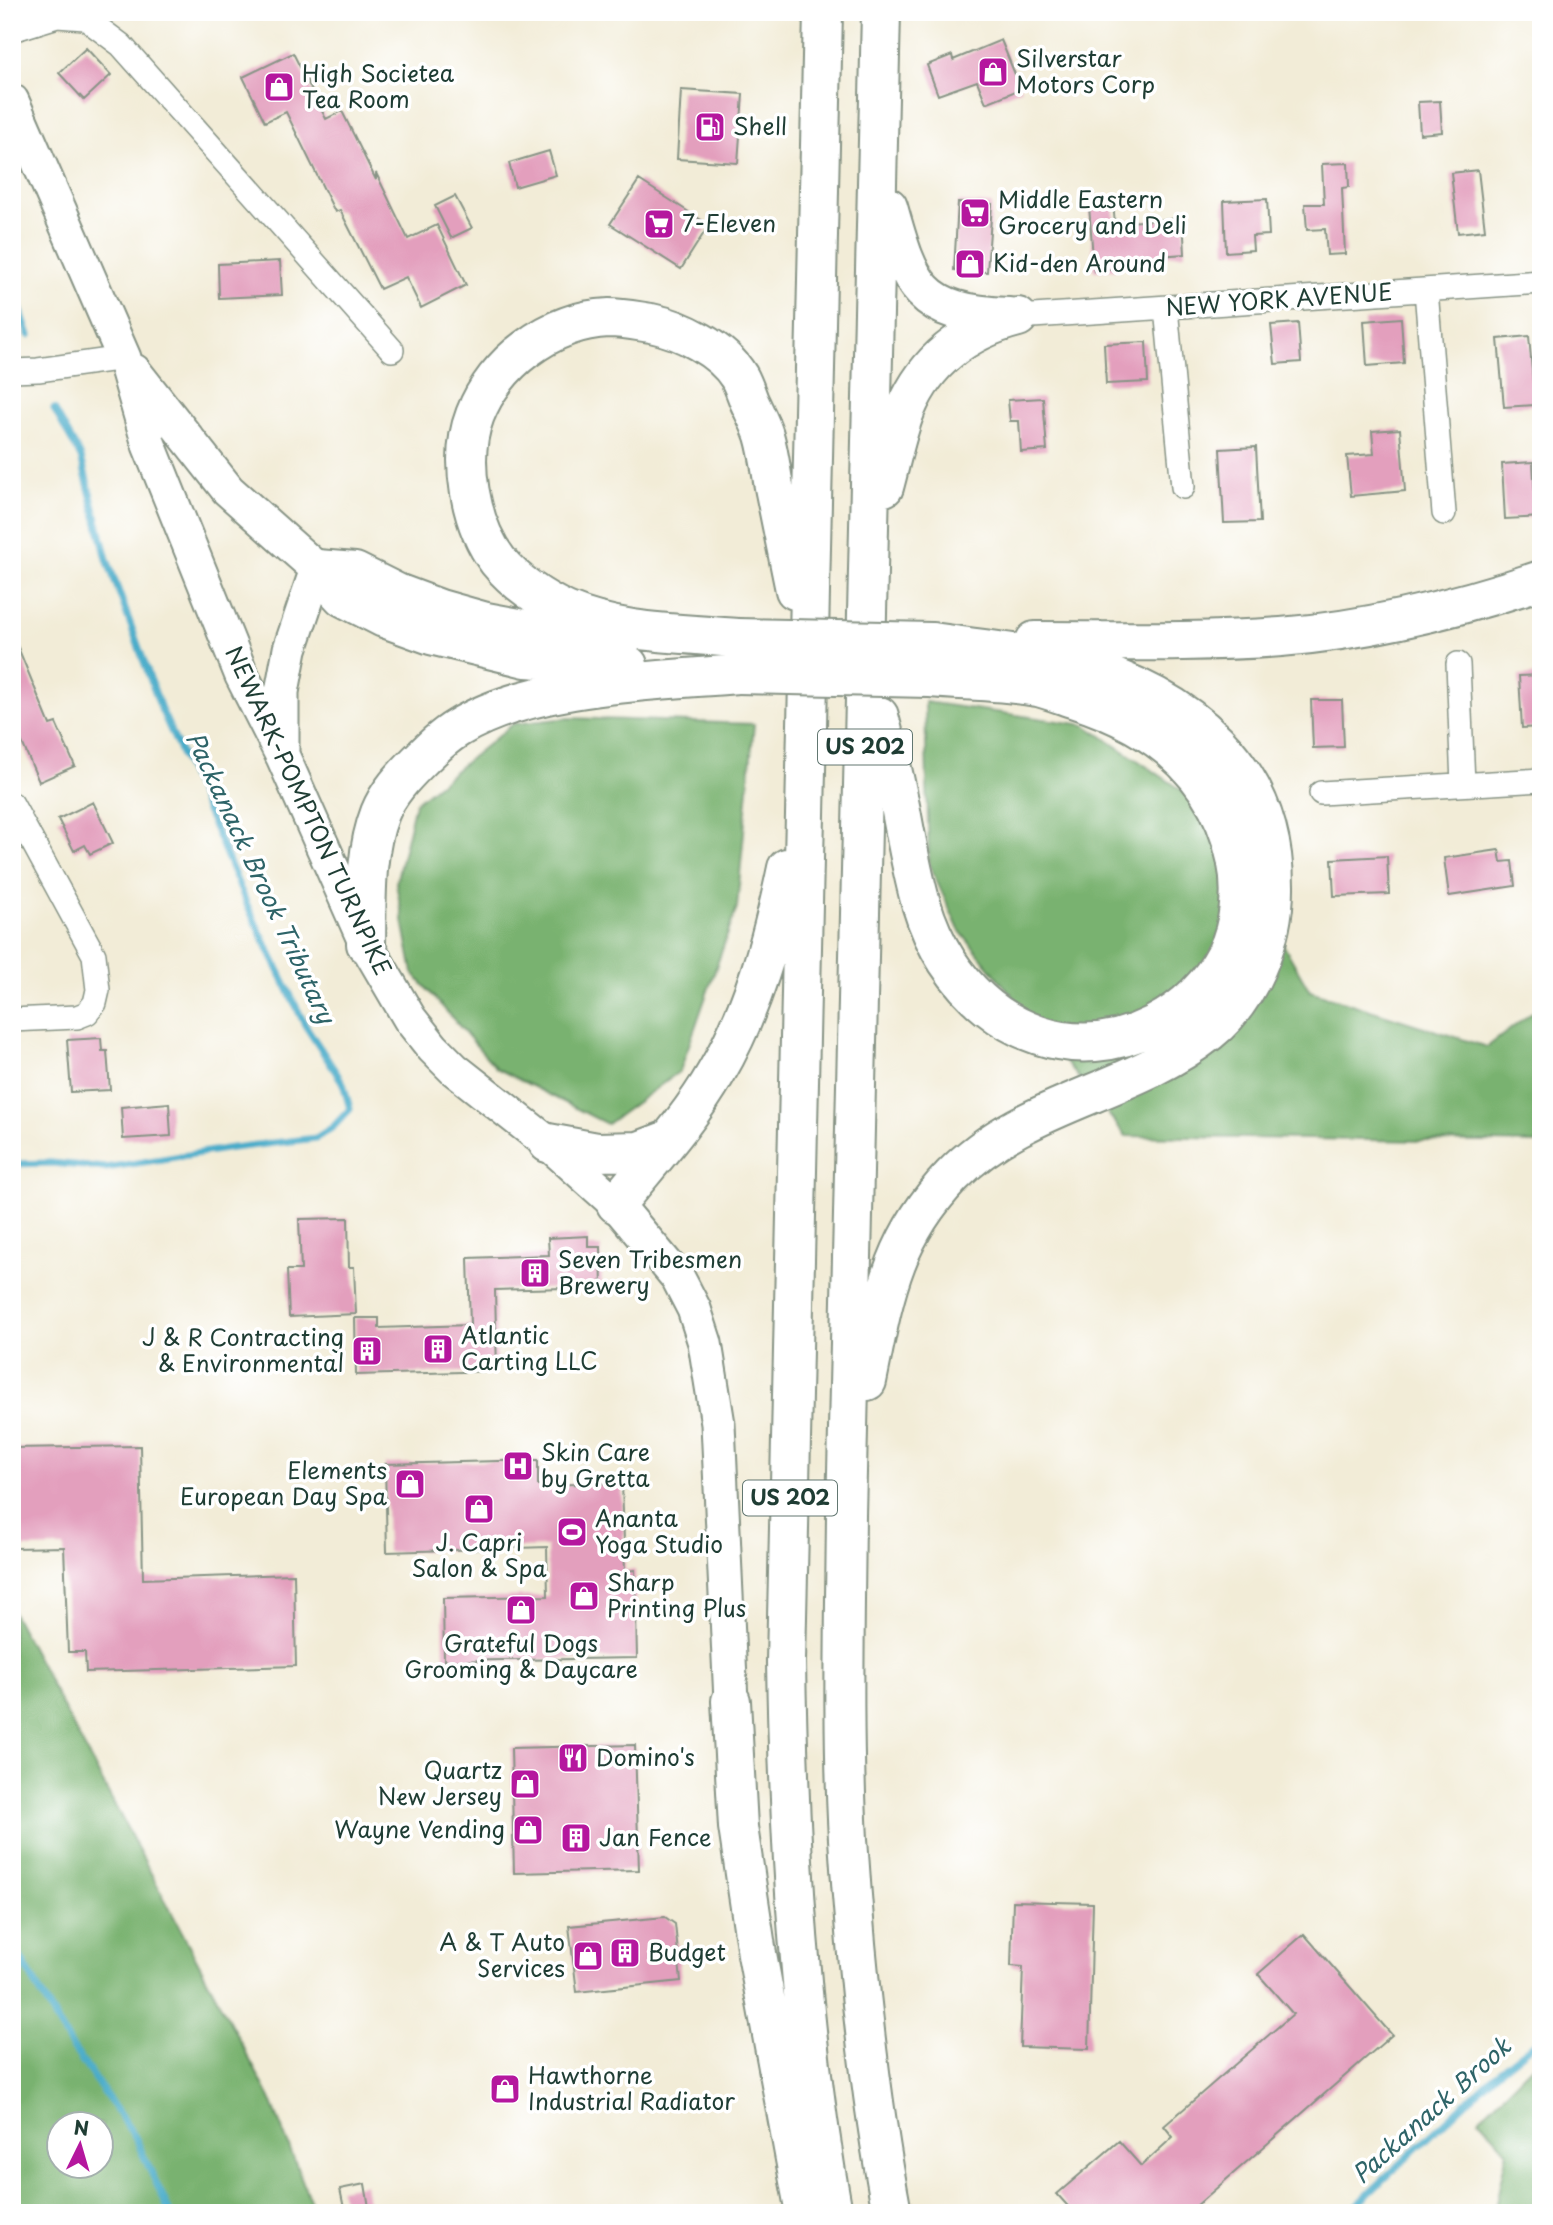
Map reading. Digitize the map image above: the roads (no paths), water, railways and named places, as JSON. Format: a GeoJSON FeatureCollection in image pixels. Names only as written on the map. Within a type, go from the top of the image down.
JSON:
{"type":"FeatureCollection","features":[{"type":"Feature","properties":{"kind":"highway","name":"US 202"},"geometry":{"type":"LineString","coordinates":[[823,12],[788,1584],[788,1753],[798,1932],[817,2110],[833,2213]]}},
{"type":"Feature","properties":{"kind":"highway","name":"US 202"},"geometry":{"type":"LineString","coordinates":[[881,12],[845,1664],[848,1839],[864,2015],[892,2213]]}},
{"type":"Feature","properties":{"kind":"highway"},"geometry":{"type":"LineString","coordinates":[[878,172],[898,246],[916,286],[932,299],[951,308],[974,314],[1018,317]]}},
{"type":"Feature","properties":{"kind":"highway"},"geometry":{"type":"LineString","coordinates":[[870,533],[906,410],[922,380],[942,356],[965,337],[990,324],[1018,317]]}},
{"type":"Feature","properties":{"kind":"highway"},"geometry":{"type":"LineString","coordinates":[[738,656],[566,611],[535,593],[498,561],[477,524],[471,503],[469,438],[475,415],[488,391],[504,369],[543,336],[565,326],[607,318],[670,327],[690,336],[724,360],[739,376],[764,434],[809,660]]}},
{"type":"Feature","properties":{"kind":"highway"},"geometry":{"type":"LineString","coordinates":[[317,569],[343,597],[384,618],[431,635],[526,658],[738,656],[931,660],[1038,657],[1076,666],[1134,687],[1185,715],[1226,750],[1255,793],[1263,812],[1272,856],[1274,902],[1269,931],[1254,974],[1242,996],[1212,1031],[1167,1061],[1016,1127],[974,1155],[936,1194],[905,1239],[892,1270],[847,1482]]}},
{"type":"Feature","properties":{"kind":"highway"},"geometry":{"type":"LineString","coordinates":[[931,660],[1283,637],[1407,618],[1541,580]]}},
{"type":"Feature","properties":{"kind":"highway"},"geometry":{"type":"LineString","coordinates":[[366,944],[369,855],[380,813],[389,795],[404,776],[438,742],[479,716],[534,699],[738,656]]}},
{"type":"Feature","properties":{"kind":"highway"},"geometry":{"type":"LineString","coordinates":[[867,661],[917,893],[923,915],[948,963],[978,997],[1018,1027],[1065,1042],[1091,1044],[1131,1036],[1169,1017],[1199,993],[1215,974],[1227,952],[1239,901],[1239,874],[1234,849],[1215,800],[1199,776],[1164,742],[1109,709],[1038,687],[931,660]]}},
{"type":"Feature","properties":{"kind":"highway"},"geometry":{"type":"LineString","coordinates":[[616,1204],[668,1140],[716,1074],[748,1011],[773,935],[806,781]]}},
{"type":"Feature","properties":{"kind":"highway"},"geometry":{"type":"LineString","coordinates":[[548,1143],[597,1152],[639,1151],[668,1140]]}},
{"type":"Feature","properties":{"kind":"highway"},"geometry":{"type":"LineString","coordinates":[[731,1701],[738,1827],[757,1954],[805,2213]]}},
{"type":"Feature","properties":{"kind":"main road","name":"NEWARK-POMPTON TURNPIKE"},"geometry":{"type":"LineString","coordinates":[[12,101],[124,358],[149,445],[242,676],[283,757],[366,944],[410,1019],[433,1048],[454,1069],[548,1143],[616,1204],[678,1278],[694,1309],[705,1343],[718,1424],[731,1701]]}},
{"type":"Feature","properties":{"kind":"main road","name":"NEWARK-POMPTON TURNPIKE"},"geometry":{"type":"LineString","coordinates":[[124,358],[228,490],[317,569]]}},
{"type":"Feature","properties":{"kind":"main road"},"geometry":{"type":"LineString","coordinates":[[283,757],[282,692],[290,649],[317,569]]}},
{"type":"Feature","properties":{"kind":"street"},"geometry":{"type":"LineString","coordinates":[[12,30],[57,16],[85,18],[121,45],[392,350]]}},
{"type":"Feature","properties":{"kind":"street","name":"NEW YORK AVENUE"},"geometry":{"type":"LineString","coordinates":[[1018,317],[1541,282]]}},
{"type":"Feature","properties":{"kind":"street"},"geometry":{"type":"LineString","coordinates":[[1426,290],[1444,513]]}},
{"type":"Feature","properties":{"kind":"street"},"geometry":{"type":"LineString","coordinates":[[1166,308],[1183,487]]}},
{"type":"Feature","properties":{"kind":"street"},"geometry":{"type":"LineString","coordinates":[[12,371],[124,358]]}},
{"type":"Feature","properties":{"kind":"street"},"geometry":{"type":"LineString","coordinates":[[1458,664],[1462,784]]}},
{"type":"Feature","properties":{"kind":"street"},"geometry":{"type":"LineString","coordinates":[[1321,793],[1541,780]]}},
{"type":"Feature","properties":{"kind":"street"},"geometry":{"type":"LineString","coordinates":[[12,804],[94,955],[98,990],[95,1003],[87,1013],[77,1017],[12,1020]]}},
{"type":"Feature","properties":{"kind":"waterway","name":"Packanack Brook Tributary"},"geometry":{"type":"LineString","coordinates":[[12,286],[29,335]]}},
{"type":"Feature","properties":{"kind":"waterway","name":"Packanack Brook Tributary"},"geometry":{"type":"LineString","coordinates":[[12,1164],[51,1163],[105,1168],[316,1138],[333,1127],[350,1109],[343,1083],[305,1025],[248,907],[161,709],[107,559],[81,457],[54,409]]}},
{"type":"Feature","properties":{"kind":"waterway","name":"Packanack Brook Tributary"},"geometry":{"type":"LineString","coordinates":[[12,1943],[69,2042],[135,2137],[170,2213]]}},
{"type":"Feature","properties":{"kind":"waterway","name":"Packanack Brook"},"geometry":{"type":"LineString","coordinates":[[1348,2213],[1496,2074],[1541,2038]]}},
{"type":"Feature","properties":{"kind":"place","name":"Silverstar Motors Corp"},"geometry":{"type":"Point","coordinates":[993,72]}},
{"type":"Feature","properties":{"kind":"place","name":"High Societea Tea Room"},"geometry":{"type":"Point","coordinates":[279,87]}},
{"type":"Feature","properties":{"kind":"place","name":"Shell"},"geometry":{"type":"Point","coordinates":[710,127]}},
{"type":"Feature","properties":{"kind":"place","name":"Middle Eastern Grocery and Deli"},"geometry":{"type":"Point","coordinates":[975,213]}},
{"type":"Feature","properties":{"kind":"place","name":"7-Eleven"},"geometry":{"type":"Point","coordinates":[659,224]}},
{"type":"Feature","properties":{"kind":"place","name":"Kid-den Around"},"geometry":{"type":"Point","coordinates":[970,264]}},
{"type":"Feature","properties":{"kind":"place","name":"Seven Tribesmen Brewery"},"geometry":{"type":"Point","coordinates":[535,1273]}},
{"type":"Feature","properties":{"kind":"place","name":"Atlantic Carting LLC"},"geometry":{"type":"Point","coordinates":[438,1349]}},
{"type":"Feature","properties":{"kind":"place","name":"J & R Contracting & Environmental"},"geometry":{"type":"Point","coordinates":[367,1351]}},
{"type":"Feature","properties":{"kind":"place","name":"Skin Care by Gretta"},"geometry":{"type":"Point","coordinates":[518,1466]}},
{"type":"Feature","properties":{"kind":"place","name":"Elements European Day Spa"},"geometry":{"type":"Point","coordinates":[410,1484]}},
{"type":"Feature","properties":{"kind":"place","name":"J. Capri Salon & Spa"},"geometry":{"type":"Point","coordinates":[479,1509]}},
{"type":"Feature","properties":{"kind":"place","name":"Ananta Yoga Studio"},"geometry":{"type":"Point","coordinates":[572,1532]}},
{"type":"Feature","properties":{"kind":"place","name":"Sharp Printing Plus"},"geometry":{"type":"Point","coordinates":[584,1596]}},
{"type":"Feature","properties":{"kind":"place","name":"Grateful Dogs Grooming & Daycare"},"geometry":{"type":"Point","coordinates":[521,1610]}},
{"type":"Feature","properties":{"kind":"place","name":"Domino's"},"geometry":{"type":"Point","coordinates":[573,1758]}},
{"type":"Feature","properties":{"kind":"place","name":"Quartz New Jersey"},"geometry":{"type":"Point","coordinates":[525,1784]}},
{"type":"Feature","properties":{"kind":"place","name":"Wayne Vending"},"geometry":{"type":"Point","coordinates":[528,1830]}},
{"type":"Feature","properties":{"kind":"place","name":"Jan Fence"},"geometry":{"type":"Point","coordinates":[576,1838]}},
{"type":"Feature","properties":{"kind":"place","name":"Budget"},"geometry":{"type":"Point","coordinates":[625,1953]}},
{"type":"Feature","properties":{"kind":"place","name":"A & T Auto Services"},"geometry":{"type":"Point","coordinates":[588,1956]}},
{"type":"Feature","properties":{"kind":"place","name":"Hawthorne Industrial Radiator"},"geometry":{"type":"Point","coordinates":[505,2089]}}]}
